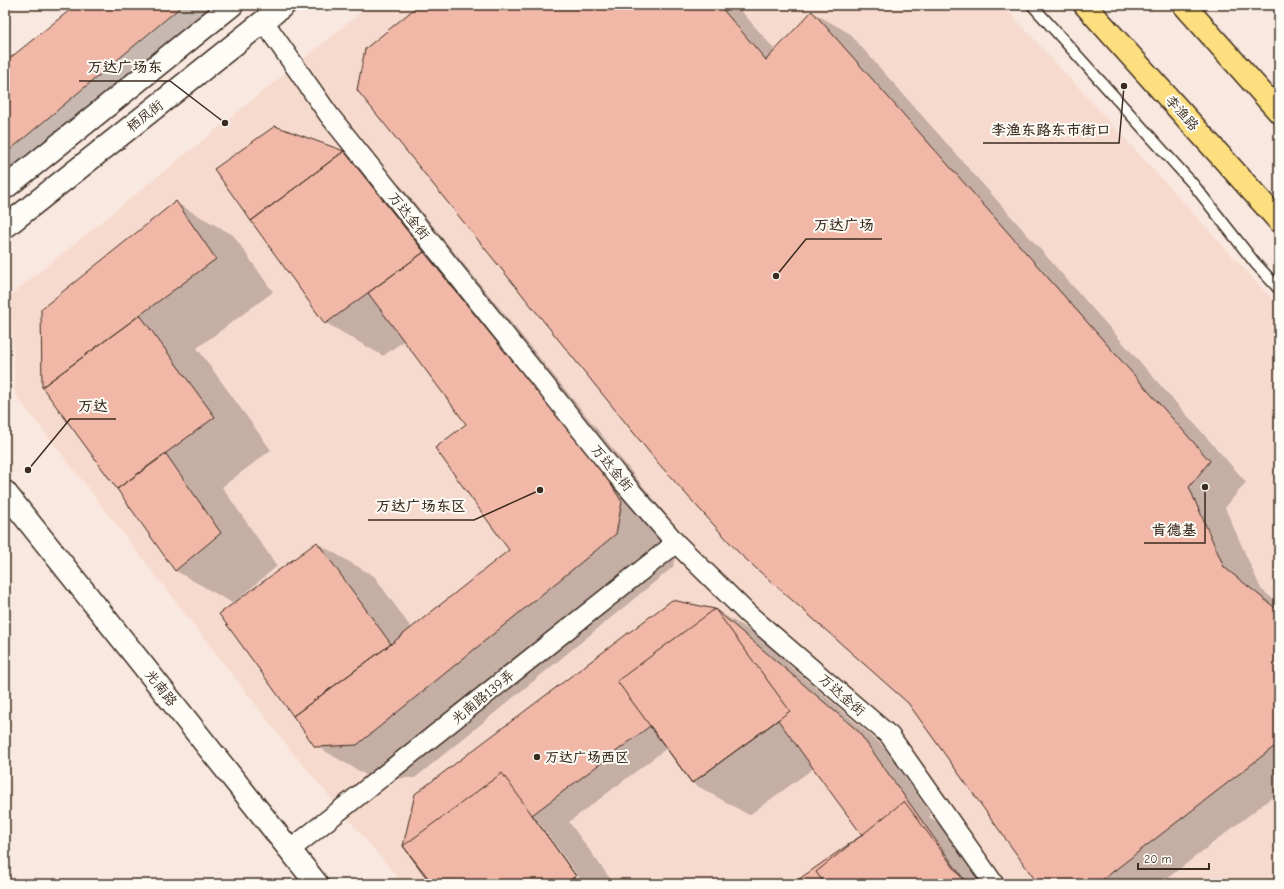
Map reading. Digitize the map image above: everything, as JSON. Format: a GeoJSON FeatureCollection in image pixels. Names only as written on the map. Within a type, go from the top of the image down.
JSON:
{"type":"FeatureCollection","features":[{"type":"Feature","properties":{"kind":"main road"},"geometry":{"type":"LineString","coordinates":[[5,188],[232,5]]}},
{"type":"Feature","properties":{"kind":"main road","name":"栖凤街"},"geometry":{"type":"LineString","coordinates":[[5,227],[284,5]]}},
{"type":"Feature","properties":{"kind":"main road","name":"李渔路"},"geometry":{"type":"LineString","coordinates":[[1085,5],[1279,221]]}},
{"type":"Feature","properties":{"kind":"main road"},"geometry":{"type":"LineString","coordinates":[[1184,5],[1279,112]]}},
{"type":"Feature","properties":{"kind":"main road","name":"光南路"},"geometry":{"type":"LineString","coordinates":[[5,492],[317,884]]}},
{"type":"Feature","properties":{"kind":"street","name":"万达金街"},"geometry":{"type":"LineString","coordinates":[[264,22],[329,115],[617,475],[676,543],[748,614],[890,736],[994,884]]}},
{"type":"Feature","properties":{"kind":"street","name":"光南路139弄"},"geometry":{"type":"LineString","coordinates":[[290,850],[676,543]]}},
{"type":"Feature","properties":{"kind":"lane"},"geometry":{"type":"LineString","coordinates":[[1032,5],[1193,184],[1255,263],[1279,289]]}},
{"type":"Feature","properties":{"kind":"shaded area"},"geometry":{"type":"Polygon","coordinates":[[[370,5],[1003,5],[1279,307],[1279,884],[403,884],[293,753],[15,394],[11,295],[370,5]]]}},
{"type":"Feature","properties":{"kind":"building"},"geometry":{"type":"Polygon","coordinates":[[[76,5],[183,5],[5,154],[5,62],[76,5]]]}},
{"type":"Feature","properties":{"kind":"building"},"geometry":{"type":"Polygon","coordinates":[[[419,5],[719,5],[766,60],[812,11],[1210,461],[1189,487],[1224,567],[1279,611],[1279,743],[1097,884],[1038,884],[908,703],[740,554],[658,463],[357,90],[365,49],[419,5]]]}},
{"type":"Feature","properties":{"kind":"building"},"geometry":{"type":"Polygon","coordinates":[[[275,126],[344,151],[251,221],[214,169],[275,126]]]}},
{"type":"Feature","properties":{"kind":"building"},"geometry":{"type":"Polygon","coordinates":[[[344,151],[424,252],[325,324],[251,221],[344,151]]]}},
{"type":"Feature","properties":{"kind":"building"},"geometry":{"type":"Polygon","coordinates":[[[176,201],[216,259],[42,387],[41,309],[176,201]]]}},
{"type":"Feature","properties":{"kind":"building"},"geometry":{"type":"Polygon","coordinates":[[[424,252],[607,478],[622,502],[616,534],[357,745],[315,747],[293,716],[391,644],[509,550],[435,448],[466,424],[368,293],[424,252]]]}},
{"type":"Feature","properties":{"kind":"building"},"geometry":{"type":"Polygon","coordinates":[[[140,315],[215,417],[117,489],[42,387],[140,315]]]}},
{"type":"Feature","properties":{"kind":"building"},"geometry":{"type":"Polygon","coordinates":[[[166,454],[221,533],[175,571],[117,489],[166,454]]]}},
{"type":"Feature","properties":{"kind":"building"},"geometry":{"type":"Polygon","coordinates":[[[317,542],[391,644],[293,716],[219,614],[317,542]]]}},
{"type":"Feature","properties":{"kind":"building","name":"万达广场西区"},"geometry":{"type":"Polygon","coordinates":[[[672,600],[715,609],[858,731],[967,884],[792,884],[862,835],[778,720],[692,783],[650,726],[532,815],[576,876],[565,884],[433,884],[403,846],[415,794],[672,600]]]}},
{"type":"Feature","properties":{"kind":"building"},"geometry":{"type":"Polygon","coordinates":[[[715,609],[790,711],[692,783],[617,681],[715,609]]]}},
{"type":"Feature","properties":{"kind":"building"},"geometry":{"type":"Polygon","coordinates":[[[502,773],[576,876],[565,884],[431,884],[403,846],[502,773]]]}},
{"type":"Feature","properties":{"kind":"building"},"geometry":{"type":"Polygon","coordinates":[[[904,801],[966,884],[825,884],[816,872],[904,801]]]}},
{"type":"Feature","properties":{"kind":"place","name":"李渔东路东市街口"},"geometry":{"type":"Point","coordinates":[1124,86]}},
{"type":"Feature","properties":{"kind":"place","name":"万达广场东"},"geometry":{"type":"Point","coordinates":[225,123]}},
{"type":"Feature","properties":{"kind":"place","name":"万达广场"},"geometry":{"type":"Point","coordinates":[776,276]}},
{"type":"Feature","properties":{"kind":"place","name":"万达"},"geometry":{"type":"Point","coordinates":[28,470]}},
{"type":"Feature","properties":{"kind":"place","name":"肯德基"},"geometry":{"type":"Point","coordinates":[1205,487]}},
{"type":"Feature","properties":{"kind":"place","name":"万达广场东区"},"geometry":{"type":"Point","coordinates":[540,490]}},
{"type":"Feature","properties":{"kind":"place","name":"万达广场西区"},"geometry":{"type":"Point","coordinates":[537,757]}}]}
